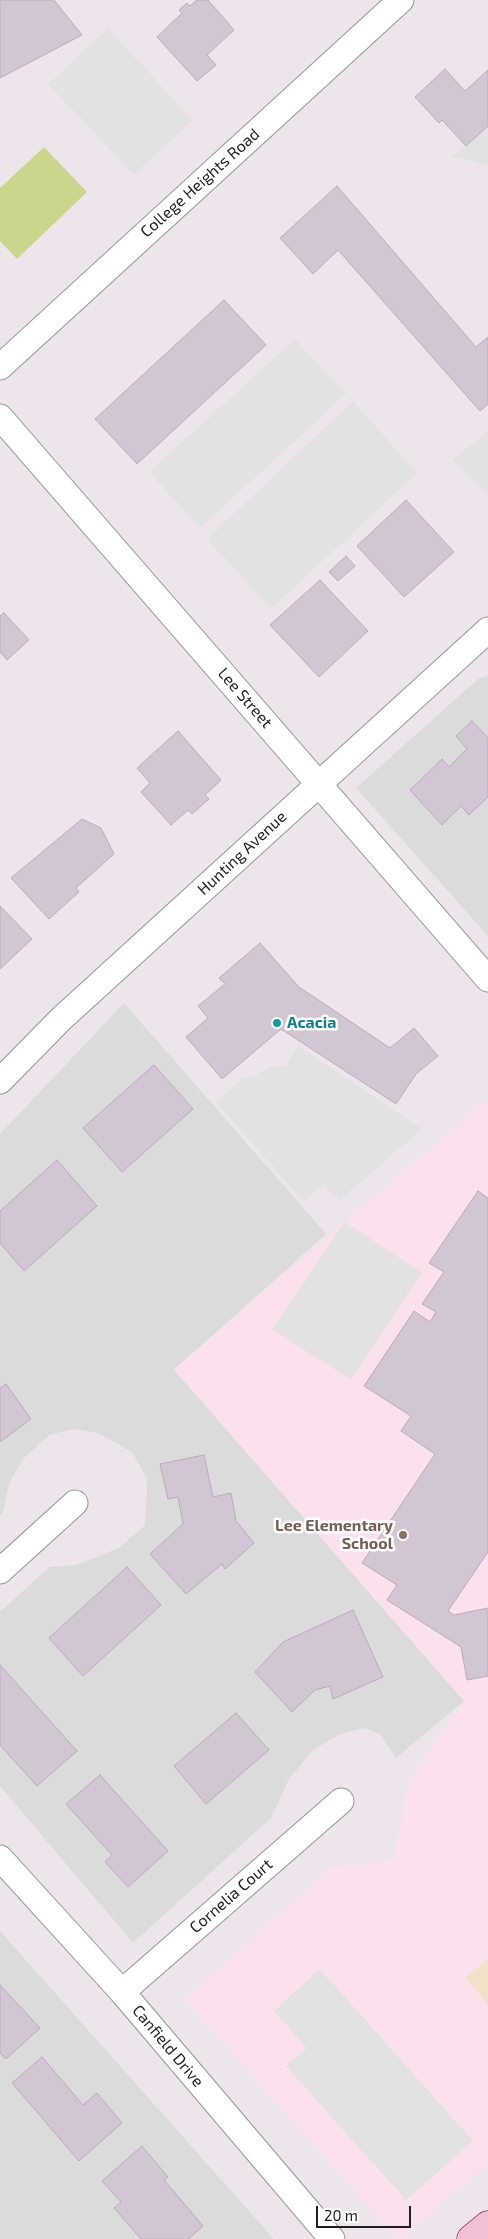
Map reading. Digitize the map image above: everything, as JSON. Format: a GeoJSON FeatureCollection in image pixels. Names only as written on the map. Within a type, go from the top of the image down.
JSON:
{"type":"FeatureCollection","features":[{"type":"Feature","properties":{"kind":"main road"},"geometry":{"type":"LineString","coordinates":[[471,2239],[488,2225]]}},
{"type":"Feature","properties":{"kind":"street","name":"College Heights Road"},"geometry":{"type":"LineString","coordinates":[[0,367],[401,0]]}},
{"type":"Feature","properties":{"kind":"street","name":"Lee Street"},"geometry":{"type":"LineString","coordinates":[[0,417],[488,979]]}},
{"type":"Feature","properties":{"kind":"street","name":"Hunting Avenue"},"geometry":{"type":"LineString","coordinates":[[0,1081],[61,1019],[488,630]]}},
{"type":"Feature","properties":{"kind":"street"},"geometry":{"type":"LineString","coordinates":[[0,1571],[76,1503]]}},
{"type":"Feature","properties":{"kind":"street","name":"Cornelia Court"},"geometry":{"type":"LineString","coordinates":[[122,1992],[341,1801]]}},
{"type":"Feature","properties":{"kind":"street","name":"Canfield Drive"},"geometry":{"type":"LineString","coordinates":[[0,1858],[122,1992],[332,2239]]}},
{"type":"Feature","properties":{"kind":"shaded area"},"geometry":{"type":"Polygon","coordinates":[[[108,28],[193,120],[134,175],[48,84],[108,28]]]}},
{"type":"Feature","properties":{"kind":"shaded area"},"geometry":{"type":"Polygon","coordinates":[[[488,126],[488,165],[451,157],[466,146],[488,126]]]}},
{"type":"Feature","properties":{"kind":"shaded area"},"geometry":{"type":"Polygon","coordinates":[[[295,339],[346,394],[200,528],[149,472],[295,339]]]}},
{"type":"Feature","properties":{"kind":"shaded area"},"geometry":{"type":"Polygon","coordinates":[[[353,401],[417,473],[271,609],[207,539],[353,401]]]}},
{"type":"Feature","properties":{"kind":"shaded area"},"geometry":{"type":"Polygon","coordinates":[[[488,431],[488,495],[453,460],[488,431]]]}},
{"type":"Feature","properties":{"kind":"shaded area"},"geometry":{"type":"Polygon","coordinates":[[[488,675],[488,936],[356,788],[478,679],[488,675]]]}},
{"type":"Feature","properties":{"kind":"shaded area"},"geometry":{"type":"Polygon","coordinates":[[[124,1003],[326,1234],[174,1370],[464,1701],[396,1758],[380,1734],[363,1728],[338,1735],[313,1750],[289,1779],[271,1818],[133,1943],[0,1786],[0,1612],[49,1567],[76,1565],[119,1548],[145,1525],[147,1479],[132,1452],[98,1433],[73,1429],[49,1435],[24,1458],[10,1481],[3,1512],[0,1515],[0,1134],[124,1003]]]}},
{"type":"Feature","properties":{"kind":"shaded area"},"geometry":{"type":"Polygon","coordinates":[[[298,1046],[422,1129],[339,1201],[324,1184],[304,1202],[216,1102],[243,1078],[255,1076],[270,1067],[285,1066],[298,1046]]]}},
{"type":"Feature","properties":{"kind":"shaded area","name":"Lee Elementary School"},"geometry":{"type":"Polygon","coordinates":[[[488,1099],[488,2162],[402,2239],[398,2239],[185,1999],[331,1868],[394,1860],[410,1780],[464,1701],[174,1369],[488,1099]]]}},
{"type":"Feature","properties":{"kind":"shaded area"},"geometry":{"type":"Polygon","coordinates":[[[345,1222],[422,1273],[351,1380],[272,1329],[345,1222]]]}},
{"type":"Feature","properties":{"kind":"shaded area"},"geometry":{"type":"Polygon","coordinates":[[[0,1931],[274,2239],[0,2239],[0,1931]]]}},
{"type":"Feature","properties":{"kind":"shaded area"},"geometry":{"type":"Polygon","coordinates":[[[488,1959],[488,2005],[466,1977],[488,1959]]]}},
{"type":"Feature","properties":{"kind":"shaded area"},"geometry":{"type":"Polygon","coordinates":[[[320,1969],[473,2141],[406,2200],[286,2066],[307,2048],[274,2011],[320,1969]]]}},
{"type":"Feature","properties":{"kind":"green space"},"geometry":{"type":"Polygon","coordinates":[[[44,147],[87,192],[17,259],[0,241],[0,188],[44,147]]]}},
{"type":"Feature","properties":{"kind":"building"},"geometry":{"type":"Polygon","coordinates":[[[0,0],[54,0],[82,35],[0,78],[0,0]]]}},
{"type":"Feature","properties":{"kind":"building"},"geometry":{"type":"Polygon","coordinates":[[[197,0],[208,0],[234,30],[207,55],[216,65],[197,81],[157,37],[182,13],[179,10],[187,3],[190,6],[197,0]]]}},
{"type":"Feature","properties":{"kind":"building"},"geometry":{"type":"Polygon","coordinates":[[[445,69],[465,91],[488,70],[488,126],[466,146],[442,120],[439,123],[415,97],[445,69]]]}},
{"type":"Feature","properties":{"kind":"building"},"geometry":{"type":"Polygon","coordinates":[[[337,186],[476,347],[488,337],[488,404],[480,411],[338,250],[313,274],[280,238],[337,186]]]}},
{"type":"Feature","properties":{"kind":"building"},"geometry":{"type":"Polygon","coordinates":[[[224,300],[266,345],[137,464],[95,419],[224,300]]]}},
{"type":"Feature","properties":{"kind":"building"},"geometry":{"type":"Polygon","coordinates":[[[406,500],[454,552],[404,597],[357,546],[406,500]]]}},
{"type":"Feature","properties":{"kind":"building"},"geometry":{"type":"Polygon","coordinates":[[[346,556],[355,566],[338,581],[329,572],[346,556]]]}},
{"type":"Feature","properties":{"kind":"building"},"geometry":{"type":"Polygon","coordinates":[[[320,580],[368,631],[319,677],[270,625],[320,580]]]}},
{"type":"Feature","properties":{"kind":"building"},"geometry":{"type":"Polygon","coordinates":[[[4,613],[29,640],[7,660],[0,652],[0,616],[4,613]]]}},
{"type":"Feature","properties":{"kind":"building"},"geometry":{"type":"Polygon","coordinates":[[[472,721],[488,738],[488,797],[469,815],[461,806],[442,825],[410,790],[442,759],[449,767],[467,749],[456,736],[472,721]]]}},
{"type":"Feature","properties":{"kind":"building"},"geometry":{"type":"Polygon","coordinates":[[[178,731],[221,780],[205,795],[209,799],[192,814],[188,810],[171,825],[141,792],[150,783],[137,768],[178,731]]]}},
{"type":"Feature","properties":{"kind":"building"},"geometry":{"type":"Polygon","coordinates":[[[82,819],[101,828],[114,854],[76,888],[79,892],[49,919],[11,878],[82,819]]]}},
{"type":"Feature","properties":{"kind":"building"},"geometry":{"type":"Polygon","coordinates":[[[0,906],[32,939],[0,969],[0,906]]]}},
{"type":"Feature","properties":{"kind":"building","name":"Acacia"},"geometry":{"type":"Polygon","coordinates":[[[260,943],[299,987],[390,1048],[414,1028],[438,1056],[416,1074],[396,1104],[281,1029],[222,1079],[186,1037],[208,1018],[198,1006],[225,984],[219,978],[260,943]]]}},
{"type":"Feature","properties":{"kind":"building"},"geometry":{"type":"Polygon","coordinates":[[[154,1065],[193,1109],[122,1172],[83,1128],[154,1065]]]}},
{"type":"Feature","properties":{"kind":"building"},"geometry":{"type":"Polygon","coordinates":[[[57,1160],[97,1206],[24,1271],[0,1243],[0,1211],[57,1160]]]}},
{"type":"Feature","properties":{"kind":"building"},"geometry":{"type":"Polygon","coordinates":[[[478,1191],[488,1198],[488,1552],[448,1611],[454,1615],[488,1608],[488,1676],[467,1680],[461,1647],[387,1600],[397,1585],[362,1563],[435,1454],[401,1431],[411,1416],[364,1386],[414,1311],[430,1322],[436,1312],[422,1304],[444,1272],[429,1263],[478,1191]]]}},
{"type":"Feature","properties":{"kind":"building"},"geometry":{"type":"Polygon","coordinates":[[[6,1384],[31,1419],[0,1442],[0,1388],[6,1384]]]}},
{"type":"Feature","properties":{"kind":"building"},"geometry":{"type":"Polygon","coordinates":[[[204,1455],[213,1497],[231,1493],[236,1521],[254,1543],[225,1569],[222,1564],[186,1594],[150,1554],[183,1524],[178,1497],[168,1499],[160,1464],[204,1455]]]}},
{"type":"Feature","properties":{"kind":"building"},"geometry":{"type":"Polygon","coordinates":[[[127,1567],[161,1605],[83,1676],[49,1638],[127,1567]]]}},
{"type":"Feature","properties":{"kind":"building"},"geometry":{"type":"Polygon","coordinates":[[[353,1610],[383,1677],[333,1699],[330,1686],[315,1690],[292,1712],[255,1672],[283,1642],[353,1610]]]}},
{"type":"Feature","properties":{"kind":"building"},"geometry":{"type":"Polygon","coordinates":[[[0,1665],[77,1751],[37,1786],[0,1745],[0,1665]]]}},
{"type":"Feature","properties":{"kind":"building"},"geometry":{"type":"Polygon","coordinates":[[[236,1713],[269,1750],[206,1804],[174,1766],[236,1713]]]}},
{"type":"Feature","properties":{"kind":"building"},"geometry":{"type":"Polygon","coordinates":[[[100,1775],[168,1851],[128,1887],[105,1862],[112,1855],[66,1804],[100,1775]]]}},
{"type":"Feature","properties":{"kind":"building"},"geometry":{"type":"Polygon","coordinates":[[[0,1985],[40,2028],[6,2059],[0,2053],[0,1985]]]}},
{"type":"Feature","properties":{"kind":"building"},"geometry":{"type":"Polygon","coordinates":[[[42,2057],[83,2105],[97,2093],[122,2123],[79,2161],[12,2083],[42,2057]]]}},
{"type":"Feature","properties":{"kind":"building"},"geometry":{"type":"Polygon","coordinates":[[[142,2146],[168,2177],[164,2180],[203,2226],[188,2239],[141,2239],[114,2208],[121,2202],[102,2181],[142,2146]]]}},
{"type":"Feature","properties":{"kind":"place","name":"Acacia"},"geometry":{"type":"Point","coordinates":[277,1023]}},
{"type":"Feature","properties":{"kind":"place","name":"Lee Elementary School"},"geometry":{"type":"Point","coordinates":[403,1535]}}]}
